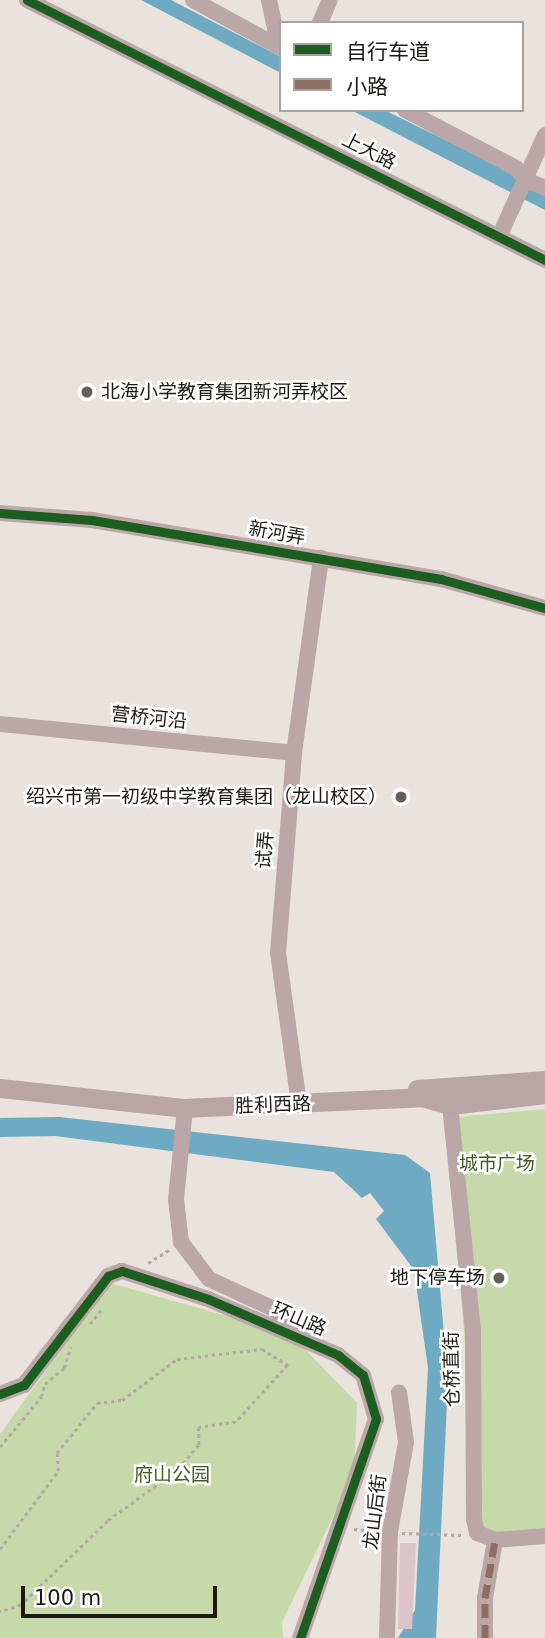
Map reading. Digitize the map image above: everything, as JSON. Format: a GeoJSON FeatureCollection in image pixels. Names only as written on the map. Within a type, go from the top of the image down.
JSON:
{"type":"FeatureCollection","features":[{"type":"Feature","properties":{"kind":"main road","name":"胜利西路"},"geometry":{"type":"LineString","coordinates":[[0,1077],[183,1100],[545,1094]]}},
{"type":"Feature","properties":{"kind":"main road","name":"胜利西路"},"geometry":{"type":"LineString","coordinates":[[449,1097],[545,1080]]}},
{"type":"Feature","properties":{"kind":"main road","name":"胜利西路"},"geometry":{"type":"LineString","coordinates":[[0,1088],[185,1118],[298,1099]]}},
{"type":"Feature","properties":{"kind":"street","name":"上大路"},"geometry":{"type":"LineString","coordinates":[[27,0],[545,260]]}},
{"type":"Feature","properties":{"kind":"street"},"geometry":{"type":"LineString","coordinates":[[193,0],[279,46]]}},
{"type":"Feature","properties":{"kind":"street"},"geometry":{"type":"LineString","coordinates":[[269,0],[279,43]]}},
{"type":"Feature","properties":{"kind":"street"},"geometry":{"type":"LineString","coordinates":[[321,21],[330,0]]}},
{"type":"Feature","properties":{"kind":"street"},"geometry":{"type":"LineString","coordinates":[[409,112],[516,168],[526,182],[545,188]]}},
{"type":"Feature","properties":{"kind":"street"},"geometry":{"type":"LineString","coordinates":[[499,237],[545,135]]}},
{"type":"Feature","properties":{"kind":"street","name":"新河弄"},"geometry":{"type":"LineString","coordinates":[[0,513],[92,520],[321,558],[441,579],[545,608]]}},
{"type":"Feature","properties":{"kind":"street","name":"试弄"},"geometry":{"type":"LineString","coordinates":[[298,1099],[278,953],[294,754],[321,558]]}},
{"type":"Feature","properties":{"kind":"street","name":"营桥河沿"},"geometry":{"type":"LineString","coordinates":[[0,724],[294,754]]}},
{"type":"Feature","properties":{"kind":"street","name":"仓桥直街"},"geometry":{"type":"LineString","coordinates":[[449,1097],[473,1330],[474,1519],[477,1533],[495,1540]]}},
{"type":"Feature","properties":{"kind":"street"},"geometry":{"type":"LineString","coordinates":[[185,1118],[176,1199],[181,1242],[209,1279],[274,1308],[307,1342]]}},
{"type":"Feature","properties":{"kind":"street","name":"环山路"},"geometry":{"type":"LineString","coordinates":[[0,1394],[24,1385],[108,1276],[122,1270],[208,1299],[338,1355],[363,1374],[372,1394],[376,1419],[300,1638]]}},
{"type":"Feature","properties":{"kind":"street","name":"龙山后街"},"geometry":{"type":"LineString","coordinates":[[387,1638],[390,1532],[406,1442],[400,1392]]}},
{"type":"Feature","properties":{"kind":"street"},"geometry":{"type":"LineString","coordinates":[[485,1638],[485,1598],[495,1540],[545,1536]]}},
{"type":"Feature","properties":{"kind":"path"},"geometry":{"type":"LineString","coordinates":[[143,1272],[150,1260],[181,1242]]}},
{"type":"Feature","properties":{"kind":"path"},"geometry":{"type":"LineString","coordinates":[[90,1325],[104,1304]]}},
{"type":"Feature","properties":{"kind":"path"},"geometry":{"type":"LineString","coordinates":[[0,1447],[41,1397],[45,1384],[64,1368],[71,1342]]}},
{"type":"Feature","properties":{"kind":"path"},"geometry":{"type":"LineString","coordinates":[[0,1549],[58,1471],[57,1452],[97,1403],[122,1401],[177,1359],[262,1349],[288,1365],[236,1422],[199,1427],[199,1445],[179,1469],[108,1521],[21,1605],[0,1612]]}},
{"type":"Feature","properties":{"kind":"path"},"geometry":{"type":"LineString","coordinates":[[340,1528],[449,1538]]}},
{"type":"Feature","properties":{"kind":"green space","name":"城市广场"},"geometry":{"type":"Polygon","coordinates":[[[545,1109],[545,1528],[481,1534],[446,1118],[545,1109]]]}},
{"type":"Feature","properties":{"kind":"green space","name":"府山公园"},"geometry":{"type":"Polygon","coordinates":[[[110,1283],[290,1334],[357,1403],[354,1473],[282,1622],[283,1638],[0,1638],[0,1434],[110,1283]]]}},
{"type":"Feature","properties":{"kind":"water"},"geometry":{"type":"Polygon","coordinates":[[[141,0],[171,0],[279,56],[279,72],[141,0]]]}},
{"type":"Feature","properties":{"kind":"water"},"geometry":{"type":"Polygon","coordinates":[[[355,112],[388,112],[515,174],[545,192],[545,210],[355,112]]]}},
{"type":"Feature","properties":{"kind":"water"},"geometry":{"type":"Polygon","coordinates":[[[59,1117],[405,1155],[430,1173],[448,1380],[436,1638],[398,1638],[415,1610],[428,1368],[414,1270],[376,1219],[384,1211],[370,1193],[362,1198],[334,1172],[55,1136],[0,1137],[0,1118],[59,1117]]]}},
{"type":"Feature","properties":{"kind":"building"},"geometry":{"type":"Polygon","coordinates":[[[400,1543],[416,1543],[412,1629],[398,1629],[400,1543]]]}},
{"type":"Feature","properties":{"kind":"marked path"},"geometry":{"type":"LineString","coordinates":[[485,1638],[485,1598],[495,1540]]}},
{"type":"Feature","properties":{"kind":"cycle path"},"geometry":{"type":"LineString","coordinates":[[27,0],[545,260]]}},
{"type":"Feature","properties":{"kind":"cycle path"},"geometry":{"type":"LineString","coordinates":[[0,513],[92,520],[441,579],[545,608]]}},
{"type":"Feature","properties":{"kind":"cycle path"},"geometry":{"type":"LineString","coordinates":[[0,1394],[24,1385],[108,1276],[122,1271],[208,1299],[338,1355],[363,1375],[376,1419],[300,1638]]}},
{"type":"Feature","properties":{"kind":"place","name":"北海小学教育集团新河弄校区"},"geometry":{"type":"Point","coordinates":[87,392]}},
{"type":"Feature","properties":{"kind":"place","name":"绍兴市第一初级中学教育集团（龙山校区）"},"geometry":{"type":"Point","coordinates":[401,797]}},
{"type":"Feature","properties":{"kind":"place","name":"地下停车场"},"geometry":{"type":"Point","coordinates":[499,1278]}}]}
